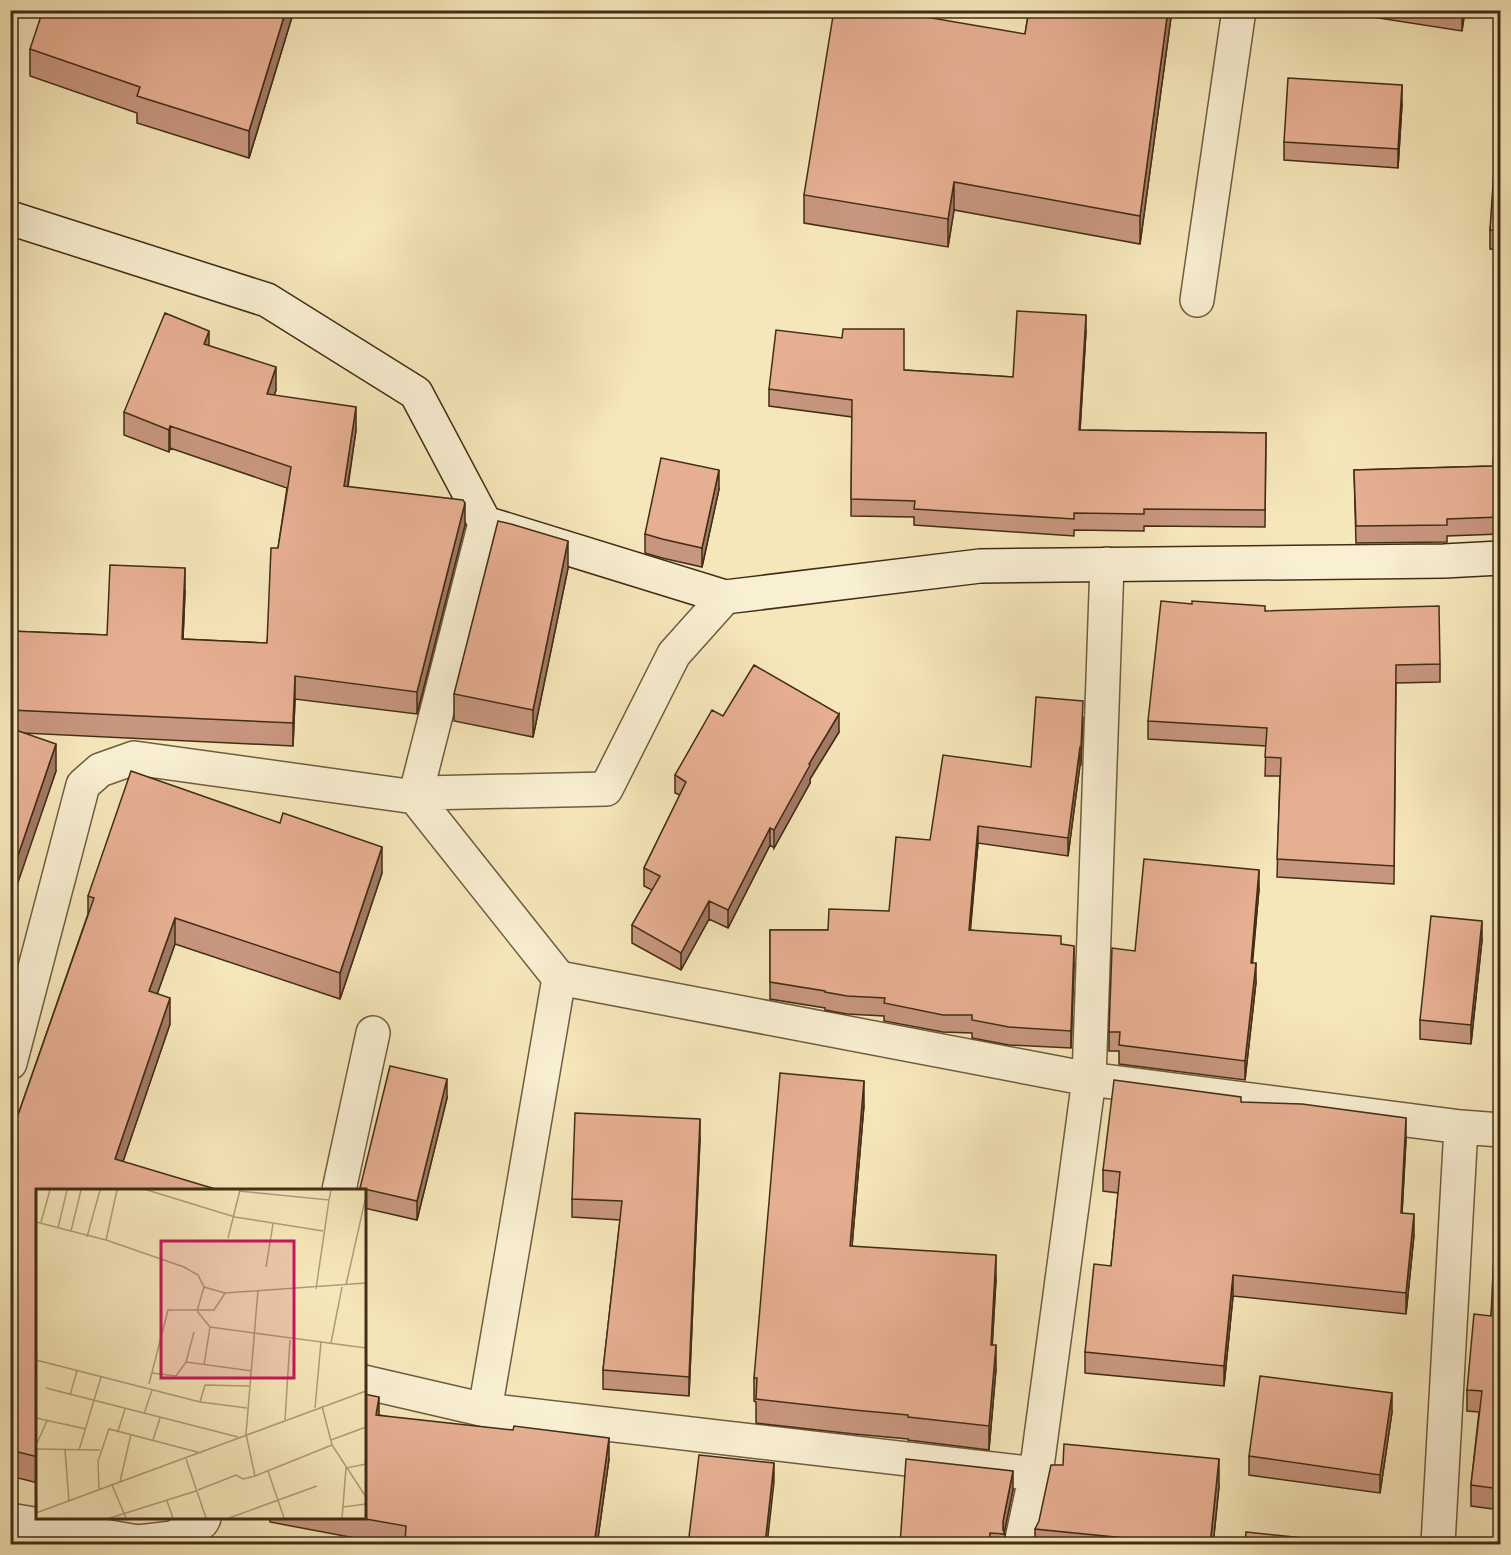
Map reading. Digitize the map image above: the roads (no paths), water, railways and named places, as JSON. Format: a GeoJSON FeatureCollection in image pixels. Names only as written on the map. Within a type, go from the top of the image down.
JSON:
{"type":"FeatureCollection","features":[{"type":"Feature","properties":{"kind":"street"},"geometry":{"type":"LineString","coordinates":[[1197,300],[1239,10]]}},
{"type":"Feature","properties":{"kind":"street"},"geometry":{"type":"LineString","coordinates":[[10,218],[267,300],[416,393],[485,523],[415,797]]}},
{"type":"Feature","properties":{"kind":"street"},"geometry":{"type":"LineString","coordinates":[[485,523],[725,597],[980,566],[1444,561],[1500,558]]}},
{"type":"Feature","properties":{"kind":"street"},"geometry":{"type":"LineString","coordinates":[[1021,1545],[1036,1473],[1089,1079],[1107,564]]}},
{"type":"Feature","properties":{"kind":"street"},"geometry":{"type":"LineString","coordinates":[[10,1063],[82,785],[100,770],[134,758],[415,797],[424,793],[606,789],[674,654],[725,597]]}},
{"type":"Feature","properties":{"kind":"street"},"geometry":{"type":"LineString","coordinates":[[415,797],[559,978],[1089,1079],[1461,1127],[1500,1130]]}},
{"type":"Feature","properties":{"kind":"street"},"geometry":{"type":"LineString","coordinates":[[485,1410],[559,978]]}},
{"type":"Feature","properties":{"kind":"street"},"geometry":{"type":"LineString","coordinates":[[339,1189],[373,1033]]}},
{"type":"Feature","properties":{"kind":"street"},"geometry":{"type":"LineString","coordinates":[[1438,1545],[1461,1127]]}},
{"type":"Feature","properties":{"kind":"street"},"geometry":{"type":"LineString","coordinates":[[366,1382],[485,1410],[1036,1473]]}},
{"type":"Feature","properties":{"kind":"street"},"geometry":{"type":"LineString","coordinates":[[10,1520],[138,1542],[173,1538],[204,1519]]}}]}
